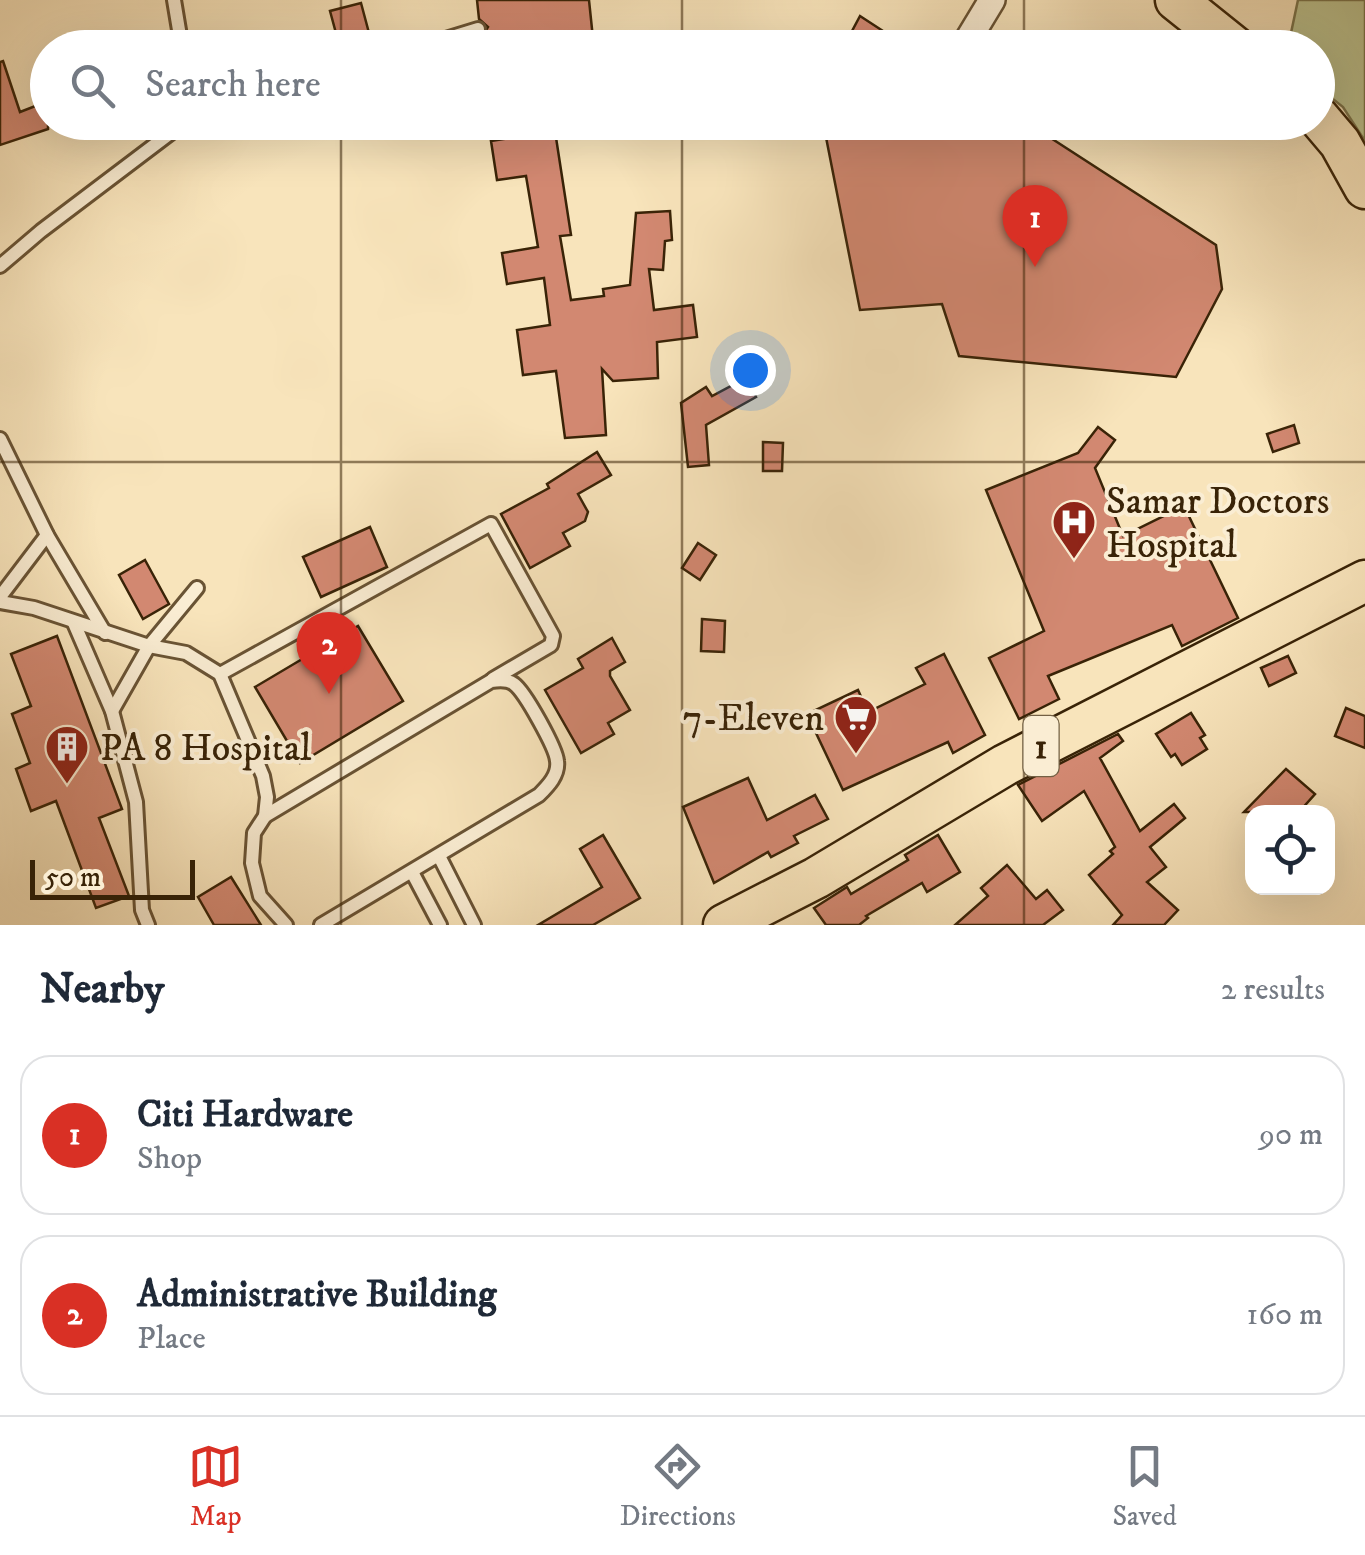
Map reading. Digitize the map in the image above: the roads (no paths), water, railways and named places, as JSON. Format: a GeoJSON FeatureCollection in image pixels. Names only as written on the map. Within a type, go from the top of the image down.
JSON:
{"type":"FeatureCollection","features":[{"type":"Feature","properties":{"kind":"highway"},"geometry":{"type":"LineString","coordinates":[[1176,0],[1214,30]]}},
{"type":"Feature","properties":{"kind":"highway"},"geometry":{"type":"LineString","coordinates":[[1335,137],[1365,188]]}},
{"type":"Feature","properties":{"kind":"highway","name":"1"},"geometry":{"type":"LineString","coordinates":[[724,925],[816,878],[1005,764],[1365,581]]}},
{"type":"Feature","properties":{"kind":"street"},"geometry":{"type":"LineString","coordinates":[[974,30],[992,0]]}},
{"type":"Feature","properties":{"kind":"lane"},"geometry":{"type":"LineString","coordinates":[[174,0],[179,30]]}},
{"type":"Feature","properties":{"kind":"lane"},"geometry":{"type":"LineString","coordinates":[[472,30],[478,28]]}},
{"type":"Feature","properties":{"kind":"lane"},"geometry":{"type":"LineString","coordinates":[[0,266],[161,140]]}},
{"type":"Feature","properties":{"kind":"lane"},"geometry":{"type":"LineString","coordinates":[[0,438],[47,536],[105,633]]}},
{"type":"Feature","properties":{"kind":"lane"},"geometry":{"type":"LineString","coordinates":[[220,674],[491,524],[553,636],[550,644],[491,681],[265,816],[254,834],[252,863],[260,896],[286,925]]}},
{"type":"Feature","properties":{"kind":"lane"},"geometry":{"type":"LineString","coordinates":[[47,536],[0,600],[150,646],[186,653],[220,674],[263,776],[265,816]]}},
{"type":"Feature","properties":{"kind":"lane"},"geometry":{"type":"LineString","coordinates":[[112,711],[150,646],[197,588]]}},
{"type":"Feature","properties":{"kind":"lane"},"geometry":{"type":"LineString","coordinates":[[74,623],[112,711],[136,802],[142,910],[148,925]]}},
{"type":"Feature","properties":{"kind":"lane"},"geometry":{"type":"LineString","coordinates":[[321,925],[539,795],[552,781],[558,763],[552,743],[516,684],[491,681]]}},
{"type":"Feature","properties":{"kind":"lane"},"geometry":{"type":"LineString","coordinates":[[440,856],[474,925]]}},
{"type":"Feature","properties":{"kind":"lane"},"geometry":{"type":"LineString","coordinates":[[412,872],[440,925]]}},
{"type":"Feature","properties":{"kind":"place","name":"Citi Hardware"},"geometry":{"type":"Point","coordinates":[1035,267]}},
{"type":"Feature","properties":{"kind":"place","name":"Samar Doctors Hospital"},"geometry":{"type":"Point","coordinates":[1074,560]}},
{"type":"Feature","properties":{"kind":"place","name":"Administrative Building"},"geometry":{"type":"Point","coordinates":[329,694]}},
{"type":"Feature","properties":{"kind":"place","name":"7-Eleven"},"geometry":{"type":"Point","coordinates":[856,755]}},
{"type":"Feature","properties":{"kind":"place","name":"PA 8 Hospital"},"geometry":{"type":"Point","coordinates":[67,785]}}]}
